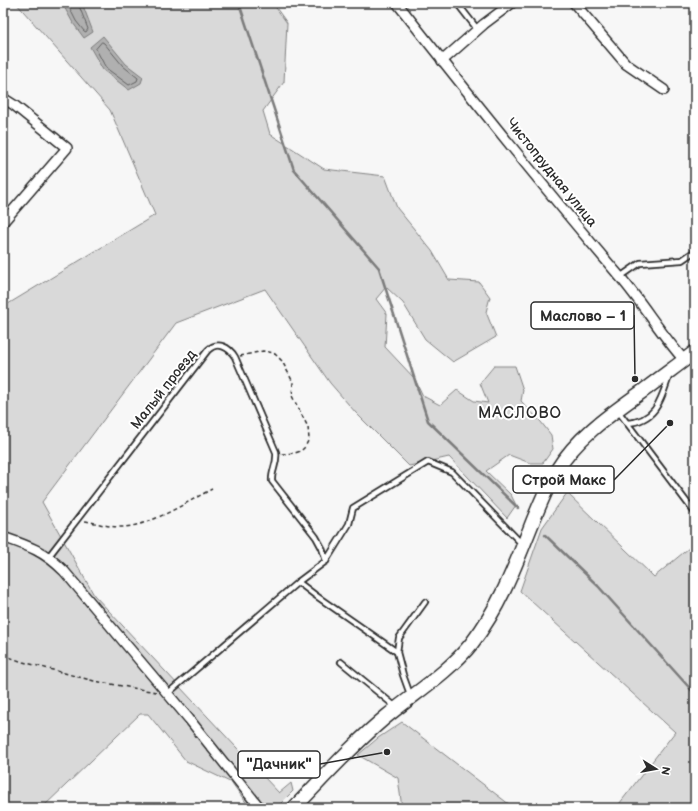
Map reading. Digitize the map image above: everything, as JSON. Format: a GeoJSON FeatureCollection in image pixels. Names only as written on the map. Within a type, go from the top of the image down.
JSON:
{"type":"FeatureCollection","features":[{"type":"Feature","properties":{"kind":"main road"},"geometry":{"type":"LineString","coordinates":[[294,808],[361,738],[458,659],[483,628],[508,584],[542,499],[556,471],[570,452],[586,434],[617,409],[695,352]]}},
{"type":"Feature","properties":{"kind":"street","name":"Чистопрудная улица"},"geometry":{"type":"LineString","coordinates":[[397,3],[442,61],[620,277],[673,348],[684,360]]}},
{"type":"Feature","properties":{"kind":"street"},"geometry":{"type":"LineString","coordinates":[[442,61],[512,3]]}},
{"type":"Feature","properties":{"kind":"street"},"geometry":{"type":"LineString","coordinates":[[574,3],[626,64],[664,90]]}},
{"type":"Feature","properties":{"kind":"street"},"geometry":{"type":"LineString","coordinates":[[3,98],[14,104],[67,148],[3,222]]}},
{"type":"Feature","properties":{"kind":"street"},"geometry":{"type":"LineString","coordinates":[[3,537],[27,545],[49,556],[64,571],[189,719],[260,808]]}},
{"type":"Feature","properties":{"kind":"lane"},"geometry":{"type":"LineString","coordinates":[[457,3],[478,30]]}},
{"type":"Feature","properties":{"kind":"lane"},"geometry":{"type":"LineString","coordinates":[[620,277],[640,263],[682,260],[695,251]]}},
{"type":"Feature","properties":{"kind":"lane","name":"Малый проезд"},"geometry":{"type":"LineString","coordinates":[[49,556],[208,350],[216,345],[222,346],[230,349],[235,357]]}},
{"type":"Feature","properties":{"kind":"lane"},"geometry":{"type":"LineString","coordinates":[[235,357],[276,454],[272,480],[316,537],[322,548],[326,561]]}},
{"type":"Feature","properties":{"kind":"lane"},"geometry":{"type":"LineString","coordinates":[[627,423],[643,420],[656,408],[672,369]]}},
{"type":"Feature","properties":{"kind":"lane"},"geometry":{"type":"LineString","coordinates":[[617,409],[695,513]]}},
{"type":"Feature","properties":{"kind":"lane"},"geometry":{"type":"LineString","coordinates":[[167,694],[298,582],[326,561],[349,524],[354,508],[428,462],[452,472],[523,546]]}},
{"type":"Feature","properties":{"kind":"lane"},"geometry":{"type":"LineString","coordinates":[[298,582],[314,595],[397,652]]}},
{"type":"Feature","properties":{"kind":"lane"},"geometry":{"type":"LineString","coordinates":[[411,697],[397,652],[399,638],[425,602]]}},
{"type":"Feature","properties":{"kind":"lane"},"geometry":{"type":"LineString","coordinates":[[341,662],[397,708]]}},
{"type":"Feature","properties":{"kind":"path"},"geometry":{"type":"LineString","coordinates":[[235,357],[263,351],[272,352],[280,358],[293,382],[292,396],[308,427],[309,439],[305,447],[298,453],[276,454]]}},
{"type":"Feature","properties":{"kind":"path"},"geometry":{"type":"LineString","coordinates":[[77,520],[117,527],[134,525],[156,518],[212,489]]}},
{"type":"Feature","properties":{"kind":"path"},"geometry":{"type":"LineString","coordinates":[[3,655],[23,662],[94,681],[167,694]]}},
{"type":"Feature","properties":{"kind":"shaded area"},"geometry":{"type":"Polygon","coordinates":[[[16,3],[274,3],[287,23],[284,82],[263,111],[270,134],[324,169],[385,176],[397,208],[432,251],[449,280],[479,282],[490,297],[486,312],[496,337],[453,362],[425,339],[403,303],[386,287],[376,299],[387,314],[385,347],[415,379],[423,396],[440,405],[457,390],[474,401],[488,403],[480,383],[494,366],[515,366],[523,390],[521,401],[551,435],[553,449],[543,463],[530,463],[509,455],[486,471],[511,495],[516,505],[507,518],[449,457],[409,466],[356,413],[330,383],[265,289],[176,323],[42,502],[94,595],[279,793],[291,783],[293,791],[276,808],[250,808],[232,783],[186,761],[148,714],[140,714],[42,808],[3,808],[3,307],[155,215],[110,110],[16,3]]]}},
{"type":"Feature","properties":{"kind":"shaded area"},"geometry":{"type":"Polygon","coordinates":[[[567,493],[654,577],[695,543],[695,808],[616,808],[675,732],[520,591],[542,528],[567,493]]]}},
{"type":"Feature","properties":{"kind":"shaded area"},"geometry":{"type":"Polygon","coordinates":[[[402,722],[514,808],[402,808],[398,778],[358,755],[378,738],[402,722]]]}},
{"type":"Feature","properties":{"kind":"water"},"geometry":{"type":"Polygon","coordinates":[[[62,3],[82,3],[93,32],[84,38],[73,23],[62,3]]]}},
{"type":"Feature","properties":{"kind":"water"},"geometry":{"type":"Polygon","coordinates":[[[103,36],[126,64],[143,77],[141,83],[129,90],[103,70],[90,47],[103,36]]]}},
{"type":"Feature","properties":{"kind":"waterway"},"geometry":{"type":"LineString","coordinates":[[239,3],[294,170],[379,268],[428,421],[518,508]]}},
{"type":"Feature","properties":{"kind":"waterway"},"geometry":{"type":"LineString","coordinates":[[545,535],[598,586],[695,694]]}},
{"type":"Feature","properties":{"kind":"place","name":"Маслово – 1"},"geometry":{"type":"Point","coordinates":[635,379]}},
{"type":"Feature","properties":{"kind":"place","name":"Строй Макс"},"geometry":{"type":"Point","coordinates":[670,423]}},
{"type":"Feature","properties":{"kind":"place","name":"\"Дачник\""},"geometry":{"type":"Point","coordinates":[387,752]}},
{"type":"Feature","properties":{"kind":"district","name":"МАСЛОВО"},"geometry":{"type":"Point","coordinates":[520,412]}}]}
